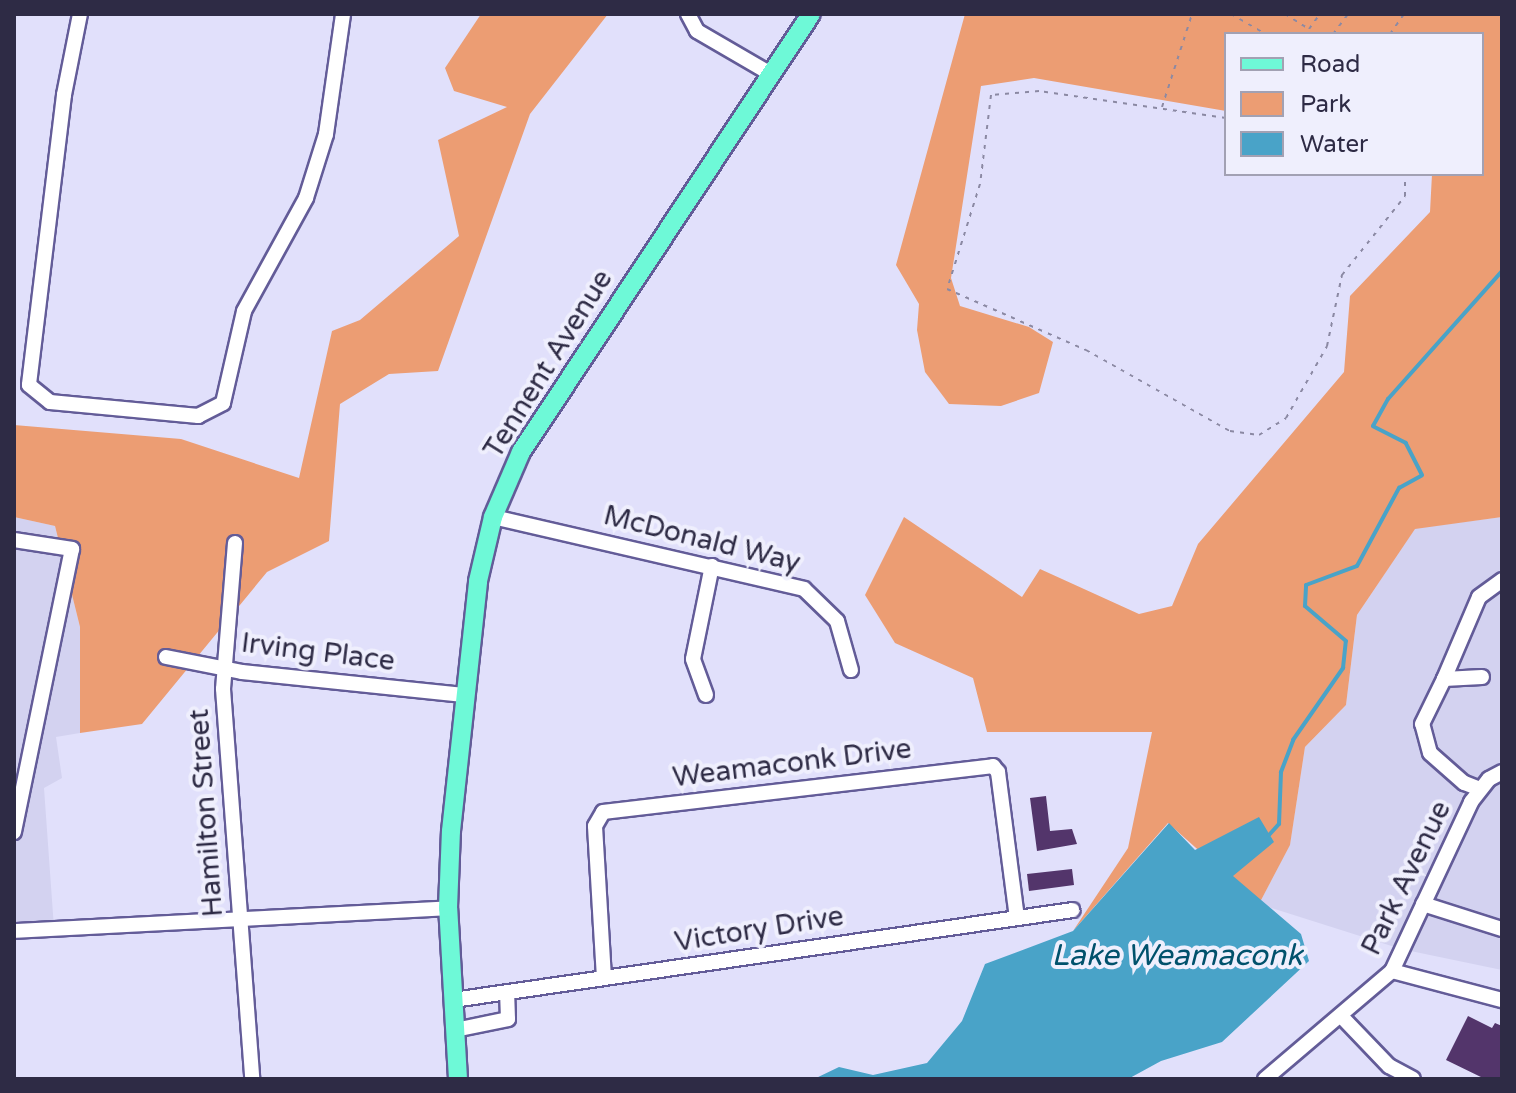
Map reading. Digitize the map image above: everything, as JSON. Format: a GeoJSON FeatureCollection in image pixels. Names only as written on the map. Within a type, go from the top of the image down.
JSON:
{"type":"FeatureCollection","features":[{"type":"Feature","properties":{"kind":"main road","name":"Tennent Avenue"},"geometry":{"type":"LineString","coordinates":[[458,1079],[448,908],[464,695],[478,581],[493,517],[521,452],[771,74],[804,16]]}},
{"type":"Feature","properties":{"kind":"street"},"geometry":{"type":"LineString","coordinates":[[80,14],[28,378],[34,393],[50,402],[203,416],[220,408],[226,397],[244,311],[306,198],[326,134],[343,14]]}},
{"type":"Feature","properties":{"kind":"street"},"geometry":{"type":"LineString","coordinates":[[688,14],[697,31],[771,74]]}},
{"type":"Feature","properties":{"kind":"street","name":"McDonald Way"},"geometry":{"type":"LineString","coordinates":[[493,517],[789,583],[815,596],[837,621],[851,670]]}},
{"type":"Feature","properties":{"kind":"street"},"geometry":{"type":"LineString","coordinates":[[14,540],[72,549],[14,832]]}},
{"type":"Feature","properties":{"kind":"street","name":"Hamilton Street"},"geometry":{"type":"LineString","coordinates":[[235,543],[223,667],[252,1079]]}},
{"type":"Feature","properties":{"kind":"street"},"geometry":{"type":"LineString","coordinates":[[706,695],[693,659],[712,566]]}},
{"type":"Feature","properties":{"kind":"street"},"geometry":{"type":"LineString","coordinates":[[1502,580],[1479,597],[1422,724],[1430,753],[1464,783],[1480,789],[1502,772]]}},
{"type":"Feature","properties":{"kind":"street","name":"Irving Place"},"geometry":{"type":"LineString","coordinates":[[166,657],[223,667],[464,695]]}},
{"type":"Feature","properties":{"kind":"street"},"geometry":{"type":"LineString","coordinates":[[1444,679],[1482,677]]}},
{"type":"Feature","properties":{"kind":"street","name":"Weamaconk Drive"},"geometry":{"type":"LineString","coordinates":[[604,978],[595,826],[599,815],[993,766],[998,772],[1017,918]]}},
{"type":"Feature","properties":{"kind":"street","name":"Park Avenue"},"geometry":{"type":"LineString","coordinates":[[1265,1079],[1342,1017],[1392,971],[1480,789]]}},
{"type":"Feature","properties":{"kind":"street"},"geometry":{"type":"LineString","coordinates":[[1423,904],[1502,929]]}},
{"type":"Feature","properties":{"kind":"street"},"geometry":{"type":"LineString","coordinates":[[14,931],[448,908]]}},
{"type":"Feature","properties":{"kind":"street","name":"Victory Drive"},"geometry":{"type":"LineString","coordinates":[[453,1000],[1073,910]]}},
{"type":"Feature","properties":{"kind":"street"},"geometry":{"type":"LineString","coordinates":[[1392,971],[1502,1000]]}},
{"type":"Feature","properties":{"kind":"street"},"geometry":{"type":"LineString","coordinates":[[455,1030],[508,1019],[507,992]]}},
{"type":"Feature","properties":{"kind":"street"},"geometry":{"type":"LineString","coordinates":[[1342,1017],[1389,1066],[1413,1079]]}},
{"type":"Feature","properties":{"kind":"path"},"geometry":{"type":"LineString","coordinates":[[1162,107],[1192,14]]}},
{"type":"Feature","properties":{"kind":"path"},"geometry":{"type":"LineString","coordinates":[[1231,14],[1262,32]]}},
{"type":"Feature","properties":{"kind":"path"},"geometry":{"type":"LineString","coordinates":[[1285,14],[1309,29],[1320,14]]}},
{"type":"Feature","properties":{"kind":"path"},"geometry":{"type":"LineString","coordinates":[[1334,32],[1348,14]]}},
{"type":"Feature","properties":{"kind":"path"},"geometry":{"type":"LineString","coordinates":[[1391,32],[1404,14]]}},
{"type":"Feature","properties":{"kind":"path"},"geometry":{"type":"LineString","coordinates":[[1224,118],[1039,91],[991,95],[980,184],[947,289],[1086,350],[1230,431],[1259,435],[1286,418],[1327,346],[1342,275],[1405,196],[1405,176]]}},
{"type":"Feature","properties":{"kind":"shaded area"},"geometry":{"type":"Polygon","coordinates":[[[14,517],[55,526],[80,627],[80,733],[56,737],[62,778],[44,788],[54,928],[14,930],[14,517]]]}},
{"type":"Feature","properties":{"kind":"shaded area"},"geometry":{"type":"Polygon","coordinates":[[[1502,517],[1502,970],[1401,949],[1259,904],[1290,844],[1305,747],[1346,705],[1357,615],[1415,528],[1502,517]]]}},
{"type":"Feature","properties":{"kind":"green space"},"geometry":{"type":"Polygon","coordinates":[[[481,14],[608,14],[530,114],[438,371],[389,374],[340,404],[329,541],[267,572],[142,724],[80,733],[80,627],[55,526],[14,517],[14,425],[181,439],[299,478],[332,331],[360,320],[459,236],[438,140],[507,107],[454,91],[445,68],[481,14]]]}},
{"type":"Feature","properties":{"kind":"green space"},"geometry":{"type":"Polygon","coordinates":[[[965,14],[1502,14],[1502,517],[1415,529],[1357,615],[1346,705],[1305,747],[1290,845],[1259,904],[1168,823],[1073,931],[1128,848],[1152,732],[987,732],[973,678],[895,643],[865,595],[904,517],[1022,597],[1040,569],[1139,614],[1172,606],[1198,544],[1344,372],[1350,296],[1430,212],[1432,176],[1484,176],[1484,32],[1224,32],[1224,111],[1034,78],[981,86],[951,278],[960,306],[1029,327],[1053,342],[1039,393],[1001,406],[949,404],[925,372],[917,330],[919,304],[896,265],[965,14]]]}},
{"type":"Feature","properties":{"kind":"water","name":"Lake Weamaconk"},"geometry":{"type":"Polygon","coordinates":[[[1259,817],[1274,842],[1233,876],[1301,934],[1309,961],[1222,1042],[1161,1061],[1128,1079],[814,1079],[839,1067],[873,1075],[927,1063],[962,1021],[985,964],[1073,931],[1169,823],[1195,850],[1259,817]]]}},
{"type":"Feature","properties":{"kind":"building"},"geometry":{"type":"Polygon","coordinates":[[[1046,796],[1050,831],[1072,829],[1077,844],[1037,851],[1030,798],[1046,796]]]}},
{"type":"Feature","properties":{"kind":"building"},"geometry":{"type":"Polygon","coordinates":[[[1072,869],[1074,885],[1029,891],[1027,874],[1072,869]]]}},
{"type":"Feature","properties":{"kind":"building"},"geometry":{"type":"Polygon","coordinates":[[[1468,1016],[1492,1028],[1495,1023],[1502,1026],[1502,1079],[1485,1079],[1446,1060],[1468,1016]]]}},
{"type":"Feature","properties":{"kind":"waterway"},"geometry":{"type":"LineString","coordinates":[[1269,835],[1279,824],[1281,772],[1293,740],[1343,668],[1346,641],[1305,606],[1306,585],[1357,566],[1399,488],[1422,475],[1406,443],[1373,426],[1388,399],[1502,271]]}}]}
